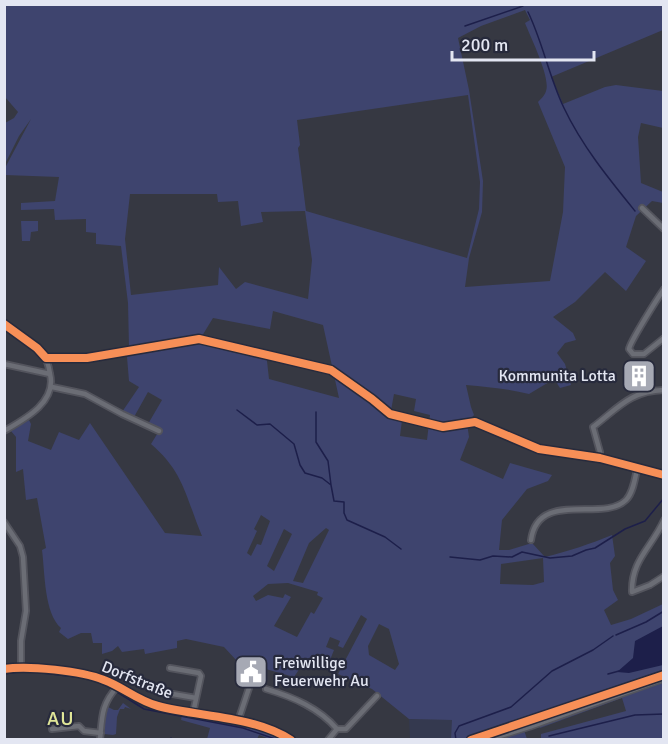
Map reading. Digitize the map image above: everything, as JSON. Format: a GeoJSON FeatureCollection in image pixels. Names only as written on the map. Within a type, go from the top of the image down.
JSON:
{"type":"FeatureCollection","features":[{"type":"Feature","properties":{"kind":"main road","name":"Dorfstraße"},"geometry":{"type":"LineString","coordinates":[[4,669],[21,667],[92,676],[150,704],[278,732],[291,740]]}},
{"type":"Feature","properties":{"kind":"main road"},"geometry":{"type":"LineString","coordinates":[[485,740],[663,678]]}},
{"type":"Feature","properties":{"kind":"street"},"geometry":{"type":"LineString","coordinates":[[642,208],[663,229]]}},
{"type":"Feature","properties":{"kind":"street"},"geometry":{"type":"LineString","coordinates":[[663,289],[643,325],[632,339],[629,349],[633,354],[644,354],[663,338]]}},
{"type":"Feature","properties":{"kind":"street"},"geometry":{"type":"LineString","coordinates":[[4,324],[37,348],[46,358],[52,387],[46,398],[31,415],[4,431]]}},
{"type":"Feature","properties":{"kind":"street"},"geometry":{"type":"LineString","coordinates":[[4,364],[50,374]]}},
{"type":"Feature","properties":{"kind":"street"},"geometry":{"type":"LineString","coordinates":[[52,387],[85,394],[159,430]]}},
{"type":"Feature","properties":{"kind":"street"},"geometry":{"type":"LineString","coordinates":[[600,458],[593,427],[631,397],[643,392],[663,390]]}},
{"type":"Feature","properties":{"kind":"street"},"geometry":{"type":"LineString","coordinates":[[475,422],[539,449],[600,458],[663,475]]}},
{"type":"Feature","properties":{"kind":"street"},"geometry":{"type":"LineString","coordinates":[[531,540],[537,523],[549,513],[602,508],[628,499],[637,469]]}},
{"type":"Feature","properties":{"kind":"street"},"geometry":{"type":"LineString","coordinates":[[663,520],[659,531],[636,565],[632,592],[650,585],[663,576]]}},
{"type":"Feature","properties":{"kind":"street"},"geometry":{"type":"LineString","coordinates":[[4,522],[20,546],[23,557],[26,611],[21,641],[21,667]]}},
{"type":"Feature","properties":{"kind":"street"},"geometry":{"type":"LineString","coordinates":[[170,668],[199,673],[201,676],[193,713]]}},
{"type":"Feature","properties":{"kind":"street"},"geometry":{"type":"LineString","coordinates":[[238,722],[253,675]]}},
{"type":"Feature","properties":{"kind":"street"},"geometry":{"type":"LineString","coordinates":[[100,740],[103,710],[106,700],[115,688]]}},
{"type":"Feature","properties":{"kind":"street"},"geometry":{"type":"LineString","coordinates":[[161,688],[161,692],[196,698]]}},
{"type":"Feature","properties":{"kind":"street"},"geometry":{"type":"LineString","coordinates":[[266,689],[301,702],[328,719],[337,729],[346,729],[377,696]]}},
{"type":"Feature","properties":{"kind":"street"},"geometry":{"type":"LineString","coordinates":[[52,729],[79,726],[84,731],[101,733]]}},
{"type":"Feature","properties":{"kind":"street"},"geometry":{"type":"LineString","coordinates":[[328,740],[337,729]]}},
{"type":"Feature","properties":{"kind":"street"},"geometry":{"type":"LineString","coordinates":[[82,739],[84,731]]}},
{"type":"Feature","properties":{"kind":"shaded area"},"geometry":{"type":"Polygon","coordinates":[[[4,5],[663,5],[663,30],[551,77],[563,104],[605,87],[616,85],[663,91],[663,128],[641,123],[638,137],[641,183],[663,192],[663,203],[652,201],[636,216],[626,247],[646,261],[626,291],[605,272],[575,302],[553,317],[573,333],[576,340],[565,343],[557,353],[565,364],[571,385],[560,388],[554,379],[529,394],[466,385],[474,415],[467,423],[469,437],[460,460],[503,479],[510,463],[552,475],[548,481],[527,489],[502,520],[499,550],[509,550],[532,543],[545,557],[612,535],[615,556],[610,563],[613,590],[618,600],[604,610],[611,625],[631,619],[663,604],[663,739],[541,739],[541,734],[626,711],[622,698],[540,728],[537,716],[521,721],[527,739],[451,739],[452,720],[409,719],[372,689],[338,674],[367,619],[361,615],[343,648],[338,646],[340,641],[330,637],[326,647],[334,650],[326,670],[304,662],[294,677],[237,661],[224,647],[186,639],[177,641],[177,648],[145,654],[144,649],[122,652],[118,646],[102,654],[102,643],[93,643],[91,633],[81,633],[68,639],[59,632],[61,628],[51,613],[46,592],[42,550],[46,548],[37,498],[26,500],[23,469],[16,472],[16,437],[11,431],[29,420],[31,424],[28,441],[51,450],[59,432],[79,440],[90,423],[165,533],[202,536],[177,475],[162,454],[151,444],[159,431],[148,424],[162,400],[148,392],[134,417],[122,412],[139,387],[129,381],[127,357],[132,351],[129,347],[128,303],[121,246],[96,244],[96,233],[86,232],[86,219],[55,220],[54,209],[21,210],[21,203],[55,201],[59,177],[5,175],[5,168],[31,119],[19,136],[5,164],[5,123],[14,118],[18,112],[5,97],[4,5]],[[525,10],[481,26],[458,38],[469,90],[483,181],[482,212],[469,258],[465,287],[550,281],[563,212],[565,167],[538,102],[546,91],[546,77],[525,23],[530,20],[525,10]],[[468,95],[297,120],[300,145],[298,148],[306,211],[467,258],[479,209],[480,182],[468,95]],[[130,194],[125,239],[131,295],[218,285],[219,267],[236,289],[245,282],[308,299],[312,260],[305,211],[261,212],[263,222],[241,226],[238,201],[218,202],[217,194],[130,194]],[[273,311],[270,329],[213,318],[203,338],[266,352],[269,379],[339,398],[323,325],[273,311]],[[394,394],[390,416],[402,420],[400,436],[427,440],[430,415],[414,411],[416,399],[394,394]],[[261,515],[254,529],[257,531],[247,553],[251,556],[257,544],[261,545],[270,521],[261,515]],[[326,528],[309,543],[293,581],[303,583],[329,530],[326,528]],[[284,529],[267,566],[274,571],[292,534],[284,529]],[[543,558],[501,564],[500,584],[533,585],[544,582],[543,558]],[[288,583],[268,584],[253,596],[256,601],[268,595],[283,598],[285,594],[291,597],[274,626],[297,637],[311,612],[314,614],[323,598],[317,595],[318,592],[288,583]],[[379,624],[368,646],[369,655],[395,670],[399,664],[389,629],[379,624]]]}},
{"type":"Feature","properties":{"kind":"shaded area"},"geometry":{"type":"Polygon","coordinates":[[[21,221],[38,221],[38,231],[31,232],[30,241],[22,241],[21,221]]]}},
{"type":"Feature","properties":{"kind":"shaded area"},"geometry":{"type":"Polygon","coordinates":[[[663,626],[663,665],[629,673],[617,672],[633,658],[635,641],[663,626]]]}},
{"type":"Feature","properties":{"kind":"shaded area"},"geometry":{"type":"Polygon","coordinates":[[[123,703],[131,709],[125,707],[120,709],[116,734],[104,734],[106,706],[118,710],[123,703]]]}},
{"type":"Feature","properties":{"kind":"shaded area"},"geometry":{"type":"Polygon","coordinates":[[[182,715],[268,732],[284,739],[270,739],[259,735],[257,739],[207,739],[210,728],[181,720],[182,715]]]}},
{"type":"Feature","properties":{"kind":"shaded area"},"geometry":{"type":"Polygon","coordinates":[[[409,719],[453,720],[451,739],[410,739],[409,719]]]}},
{"type":"Feature","properties":{"kind":"waterway"},"geometry":{"type":"LineString","coordinates":[[465,26],[523,6]]}},
{"type":"Feature","properties":{"kind":"waterway"},"geometry":{"type":"LineString","coordinates":[[528,12],[571,122],[596,162],[635,211]]}},
{"type":"Feature","properties":{"kind":"waterway"},"geometry":{"type":"LineString","coordinates":[[237,410],[257,425],[270,424],[294,444],[300,465],[305,473],[322,478],[331,485],[334,501],[344,502],[344,513],[347,520],[385,537],[401,549]]}},
{"type":"Feature","properties":{"kind":"waterway"},"geometry":{"type":"LineString","coordinates":[[316,412],[316,442],[328,461],[331,485]]}},
{"type":"Feature","properties":{"kind":"waterway"},"geometry":{"type":"LineString","coordinates":[[450,557],[480,560],[493,556],[512,557],[522,552],[550,558],[572,556],[595,548],[625,529],[645,521],[664,498]]}},
{"type":"Feature","properties":{"kind":"waterway"},"geometry":{"type":"LineString","coordinates":[[616,635],[664,611]]}},
{"type":"Feature","properties":{"kind":"waterway"},"geometry":{"type":"LineString","coordinates":[[456,740],[455,733],[459,726],[511,707],[552,671],[593,650],[613,636]]}},
{"type":"Feature","properties":{"kind":"waterway"},"geometry":{"type":"LineString","coordinates":[[258,658],[265,661]]}},
{"type":"Feature","properties":{"kind":"waterway"},"geometry":{"type":"LineString","coordinates":[[4,674],[26,671],[93,679]]}},
{"type":"Feature","properties":{"kind":"waterway"},"geometry":{"type":"LineString","coordinates":[[608,674],[619,671]]}},
{"type":"Feature","properties":{"kind":"waterway"},"geometry":{"type":"LineString","coordinates":[[103,683],[144,709],[243,728],[278,740]]}},
{"type":"Feature","properties":{"kind":"waterway"},"geometry":{"type":"LineString","coordinates":[[549,736],[635,715],[664,714]]}},
{"type":"Feature","properties":{"kind":"cycle path"},"geometry":{"type":"LineString","coordinates":[[4,324],[37,348],[46,358],[87,358],[199,339],[331,370],[390,414],[443,427],[475,422],[539,449],[600,458],[664,475]]}},
{"type":"Feature","properties":{"kind":"cycle path"},"geometry":{"type":"LineString","coordinates":[[4,669],[40,668],[94,677],[111,683],[151,704],[261,726],[291,740]]}},
{"type":"Feature","properties":{"kind":"cycle path"},"geometry":{"type":"LineString","coordinates":[[471,740],[664,675]]}},
{"type":"Feature","properties":{"kind":"place","name":"Kommunita Lotta"},"geometry":{"type":"Point","coordinates":[639,376]}},
{"type":"Feature","properties":{"kind":"place","name":"Freiwillige Feuerwehr Au"},"geometry":{"type":"Point","coordinates":[251,672]}},
{"type":"Feature","properties":{"kind":"district","name":"AU"},"geometry":{"type":"Point","coordinates":[61,718]}}]}
